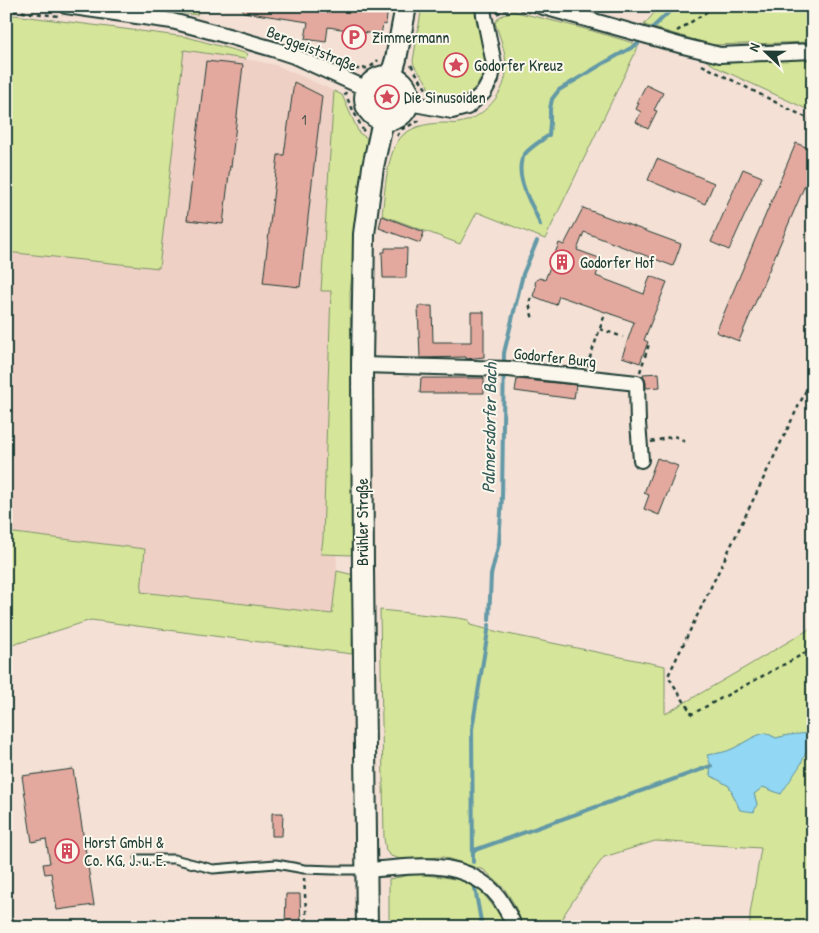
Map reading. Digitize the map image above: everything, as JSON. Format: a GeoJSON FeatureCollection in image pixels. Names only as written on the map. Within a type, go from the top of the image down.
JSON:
{"type":"FeatureCollection","features":[{"type":"Feature","properties":{"kind":"main road"},"geometry":{"type":"LineString","coordinates":[[391,76],[406,6]]}},
{"type":"Feature","properties":{"kind":"main road"},"geometry":{"type":"LineString","coordinates":[[391,76],[399,79],[404,84],[408,89],[409,96],[418,105],[407,109],[397,118],[383,120],[372,114],[368,109],[365,95],[371,82],[378,78],[391,76]]}},
{"type":"Feature","properties":{"kind":"main road","name":"Brühler Straße"},"geometry":{"type":"LineString","coordinates":[[367,927],[362,569],[364,234],[373,167],[383,120]]}},
{"type":"Feature","properties":{"kind":"street"},"geometry":{"type":"LineString","coordinates":[[418,105],[452,111],[467,107],[484,92],[491,79],[494,64],[483,6]]}},
{"type":"Feature","properties":{"kind":"street"},"geometry":{"type":"LineString","coordinates":[[535,9],[720,55],[813,51]]}},
{"type":"Feature","properties":{"kind":"street","name":"Berggeiststraße"},"geometry":{"type":"LineString","coordinates":[[64,11],[172,21],[294,56],[367,89]]}},
{"type":"Feature","properties":{"kind":"street","name":"Godorfer Burg"},"geometry":{"type":"LineString","coordinates":[[362,365],[504,369],[637,383]]}},
{"type":"Feature","properties":{"kind":"street"},"geometry":{"type":"LineString","coordinates":[[637,383],[641,460]]}},
{"type":"Feature","properties":{"kind":"street"},"geometry":{"type":"LineString","coordinates":[[367,870],[431,866],[466,873],[492,889],[501,900],[513,921],[514,927]]}},
{"type":"Feature","properties":{"kind":"lane"},"geometry":{"type":"LineString","coordinates":[[139,859],[174,859],[213,869],[276,864],[333,870],[367,870]]}},
{"type":"Feature","properties":{"kind":"path"},"geometry":{"type":"LineString","coordinates":[[654,38],[671,35],[716,6]]}},
{"type":"Feature","properties":{"kind":"path"},"geometry":{"type":"LineString","coordinates":[[495,18],[498,13],[512,8],[535,9]]}},
{"type":"Feature","properties":{"kind":"path"},"geometry":{"type":"LineString","coordinates":[[6,10],[64,11]]}},
{"type":"Feature","properties":{"kind":"path"},"geometry":{"type":"LineString","coordinates":[[683,46],[696,62],[813,120]]}},
{"type":"Feature","properties":{"kind":"path"},"geometry":{"type":"LineString","coordinates":[[394,139],[402,129],[424,118],[418,105],[428,92],[418,76]]}},
{"type":"Feature","properties":{"kind":"path"},"geometry":{"type":"LineString","coordinates":[[532,298],[529,303],[533,320]]}},
{"type":"Feature","properties":{"kind":"path"},"geometry":{"type":"LineString","coordinates":[[584,377],[605,314]]}},
{"type":"Feature","properties":{"kind":"path"},"geometry":{"type":"LineString","coordinates":[[600,328],[623,336]]}},
{"type":"Feature","properties":{"kind":"path"},"geometry":{"type":"LineString","coordinates":[[637,383],[649,344]]}},
{"type":"Feature","properties":{"kind":"path"},"geometry":{"type":"LineString","coordinates":[[813,376],[668,676],[692,714],[813,648]]}},
{"type":"Feature","properties":{"kind":"path"},"geometry":{"type":"LineString","coordinates":[[640,445],[674,436],[683,440],[686,445]]}},
{"type":"Feature","properties":{"kind":"path"},"geometry":{"type":"LineString","coordinates":[[304,868],[307,927]]}},
{"type":"Feature","properties":{"kind":"shaded area"},"geometry":{"type":"Polygon","coordinates":[[[184,50],[276,65],[334,91],[321,291],[331,291],[337,571],[332,614],[140,592],[145,549],[6,532],[6,252],[159,267],[184,50]]]}},
{"type":"Feature","properties":{"kind":"green space"},"geometry":{"type":"Polygon","coordinates":[[[122,6],[198,6],[197,15],[122,6]]]}},
{"type":"Feature","properties":{"kind":"green space"},"geometry":{"type":"Polygon","coordinates":[[[422,6],[475,6],[484,50],[485,67],[476,86],[465,96],[451,101],[434,98],[425,80],[416,69],[413,61],[422,6]]]}},
{"type":"Feature","properties":{"kind":"green space"},"geometry":{"type":"Polygon","coordinates":[[[660,6],[813,6],[813,42],[712,45],[644,25],[660,6]]]}},
{"type":"Feature","properties":{"kind":"green space"},"geometry":{"type":"Polygon","coordinates":[[[512,11],[639,45],[545,239],[477,212],[460,244],[382,215],[385,184],[390,162],[397,142],[403,135],[423,125],[467,121],[484,111],[498,95],[503,86],[506,61],[495,23],[499,17],[512,11]]]}},
{"type":"Feature","properties":{"kind":"green space"},"geometry":{"type":"Polygon","coordinates":[[[6,14],[187,37],[248,54],[245,59],[184,50],[159,268],[6,252],[6,14]]]}},
{"type":"Feature","properties":{"kind":"green space"},"geometry":{"type":"Polygon","coordinates":[[[813,59],[813,112],[720,69],[705,60],[720,61],[813,59]]]}},
{"type":"Feature","properties":{"kind":"green space"},"geometry":{"type":"Polygon","coordinates":[[[334,91],[342,95],[359,133],[367,138],[350,292],[353,555],[321,554],[331,291],[321,291],[334,91]]]}},
{"type":"Feature","properties":{"kind":"green space"},"geometry":{"type":"Polygon","coordinates":[[[6,532],[145,549],[141,592],[332,614],[337,571],[354,575],[352,654],[91,620],[6,647],[6,532]]]}},
{"type":"Feature","properties":{"kind":"green space"},"geometry":{"type":"Polygon","coordinates":[[[380,610],[469,620],[470,625],[503,633],[665,666],[665,714],[813,627],[813,927],[750,927],[750,914],[761,848],[655,841],[604,857],[565,913],[560,927],[521,927],[520,918],[504,888],[484,870],[443,857],[400,859],[391,856],[386,851],[384,838],[380,610]],[[766,733],[756,736],[728,751],[708,755],[711,766],[710,775],[729,786],[740,810],[757,804],[754,794],[763,787],[781,794],[789,735],[776,738],[766,733]]]}},
{"type":"Feature","properties":{"kind":"green space"},"geometry":{"type":"Polygon","coordinates":[[[416,874],[460,880],[481,891],[498,912],[505,927],[389,927],[389,879],[416,874]]]}},
{"type":"Feature","properties":{"kind":"water"},"geometry":{"type":"Polygon","coordinates":[[[766,733],[776,738],[809,733],[809,745],[801,764],[781,794],[763,787],[754,794],[757,804],[754,812],[740,810],[729,786],[710,775],[711,766],[707,755],[727,751],[755,736],[766,733]]]}},
{"type":"Feature","properties":{"kind":"building"},"geometry":{"type":"Polygon","coordinates":[[[243,6],[388,6],[386,25],[383,24],[381,35],[328,27],[326,42],[305,39],[308,22],[243,12],[243,6]]]}},
{"type":"Feature","properties":{"kind":"building"},"geometry":{"type":"Polygon","coordinates":[[[206,61],[243,65],[223,224],[187,220],[206,61]]]}},
{"type":"Feature","properties":{"kind":"building"},"geometry":{"type":"Polygon","coordinates":[[[294,82],[322,96],[300,287],[263,283],[278,155],[284,155],[294,82]]]}},
{"type":"Feature","properties":{"kind":"building"},"geometry":{"type":"Polygon","coordinates":[[[646,85],[663,93],[654,110],[657,111],[648,129],[636,122],[641,112],[636,109],[639,103],[637,102],[646,85]]]}},
{"type":"Feature","properties":{"kind":"building"},"geometry":{"type":"Polygon","coordinates":[[[796,143],[813,150],[813,166],[739,341],[716,332],[796,143]]]}},
{"type":"Feature","properties":{"kind":"building"},"geometry":{"type":"Polygon","coordinates":[[[657,159],[714,183],[705,204],[648,180],[657,159]]]}},
{"type":"Feature","properties":{"kind":"building"},"geometry":{"type":"Polygon","coordinates":[[[743,169],[762,177],[729,250],[711,242],[743,169]]]}},
{"type":"Feature","properties":{"kind":"building"},"geometry":{"type":"Polygon","coordinates":[[[583,208],[681,244],[673,266],[584,232],[577,250],[602,259],[596,276],[644,294],[650,276],[667,282],[644,340],[648,342],[640,363],[622,357],[634,322],[559,296],[556,305],[533,296],[536,280],[540,278],[545,280],[559,243],[564,245],[583,208]]]}},
{"type":"Feature","properties":{"kind":"building"},"geometry":{"type":"Polygon","coordinates":[[[382,216],[424,232],[420,243],[379,228],[382,216]]]}},
{"type":"Feature","properties":{"kind":"building"},"geometry":{"type":"Polygon","coordinates":[[[385,248],[407,248],[406,278],[383,278],[382,252],[385,252],[385,248]]]}},
{"type":"Feature","properties":{"kind":"building"},"geometry":{"type":"Polygon","coordinates":[[[418,306],[432,306],[433,342],[471,342],[471,312],[484,312],[484,357],[466,359],[466,357],[420,358],[418,306]]]}},
{"type":"Feature","properties":{"kind":"building"},"geometry":{"type":"Polygon","coordinates":[[[659,373],[660,387],[646,388],[643,374],[659,373]]]}},
{"type":"Feature","properties":{"kind":"building"},"geometry":{"type":"Polygon","coordinates":[[[421,378],[484,378],[484,393],[420,393],[421,378]]]}},
{"type":"Feature","properties":{"kind":"building"},"geometry":{"type":"Polygon","coordinates":[[[517,379],[576,385],[574,399],[515,391],[517,379]]]}},
{"type":"Feature","properties":{"kind":"building"},"geometry":{"type":"Polygon","coordinates":[[[657,458],[678,466],[659,515],[644,509],[649,495],[644,493],[657,458]]]}},
{"type":"Feature","properties":{"kind":"building","name":"Horst GmbH & Co. KG, J. u. E."},"geometry":{"type":"Polygon","coordinates":[[[73,769],[94,905],[57,910],[51,873],[45,874],[43,864],[50,863],[46,839],[32,842],[22,776],[73,769]]]}},
{"type":"Feature","properties":{"kind":"building"},"geometry":{"type":"Polygon","coordinates":[[[272,813],[283,813],[282,836],[272,836],[272,813]]]}},
{"type":"Feature","properties":{"kind":"building"},"geometry":{"type":"Polygon","coordinates":[[[286,894],[300,894],[301,927],[285,927],[286,894]]]}},
{"type":"Feature","properties":{"kind":"waterway","name":"Palmersdorfer Bach"},"geometry":{"type":"LineString","coordinates":[[648,32],[677,6]]}},
{"type":"Feature","properties":{"kind":"waterway","name":"Palmersdorfer Bach"},"geometry":{"type":"LineString","coordinates":[[540,225],[520,172],[522,160],[526,152],[549,135],[552,99],[559,90],[638,44]]}},
{"type":"Feature","properties":{"kind":"waterway","name":"Palmersdorfer Bach"},"geometry":{"type":"LineString","coordinates":[[489,620],[491,575],[499,543],[502,497],[504,353],[523,274],[537,241]]}},
{"type":"Feature","properties":{"kind":"waterway","name":"Palmersdorfer Bach"},"geometry":{"type":"LineString","coordinates":[[473,862],[472,729],[489,625]]}},
{"type":"Feature","properties":{"kind":"waterway"},"geometry":{"type":"LineString","coordinates":[[472,851],[711,766]]}},
{"type":"Feature","properties":{"kind":"waterway","name":"Palmersdorfer Bach"},"geometry":{"type":"LineString","coordinates":[[475,888],[482,927]]}},
{"type":"Feature","properties":{"kind":"place","name":"Zimmermann"},"geometry":{"type":"Point","coordinates":[354,37]}},
{"type":"Feature","properties":{"kind":"place","name":"Godorfer Kreuz"},"geometry":{"type":"Point","coordinates":[456,65]}},
{"type":"Feature","properties":{"kind":"place","name":"Die Sinusoiden"},"geometry":{"type":"Point","coordinates":[387,97]}},
{"type":"Feature","properties":{"kind":"place","name":"Godorfer Hof"},"geometry":{"type":"Point","coordinates":[562,262]}},
{"type":"Feature","properties":{"kind":"place","name":"Horst GmbH & Co. KG, J. u. E."},"geometry":{"type":"Point","coordinates":[67,851]}}]}
